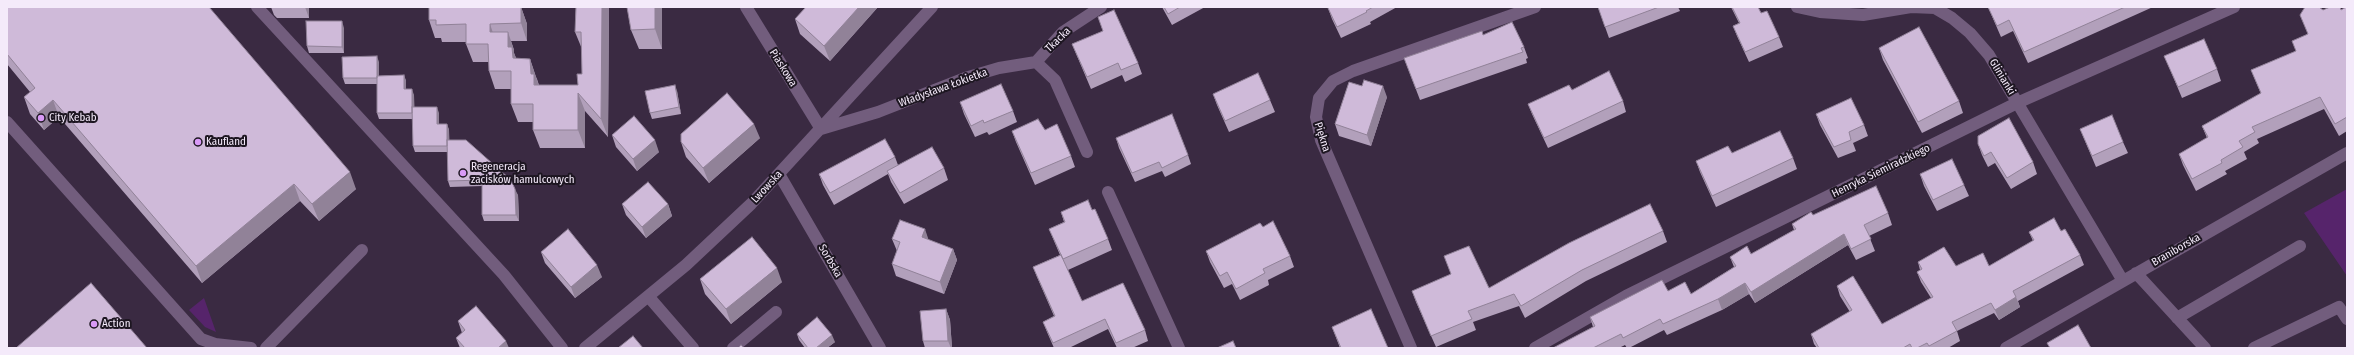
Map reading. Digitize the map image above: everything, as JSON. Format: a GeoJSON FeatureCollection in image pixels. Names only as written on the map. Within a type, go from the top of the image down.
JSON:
{"type":"FeatureCollection","features":[{"type":"Feature","properties":{"kind":"street"},"geometry":{"type":"LineString","coordinates":[[257,7],[504,275],[562,348]]}},
{"type":"Feature","properties":{"kind":"street","name":"Piaskowa"},"geometry":{"type":"LineString","coordinates":[[746,7],[821,129]]}},
{"type":"Feature","properties":{"kind":"street","name":"Lwowska"},"geometry":{"type":"LineString","coordinates":[[585,348],[686,265],[751,204],[932,7]]}},
{"type":"Feature","properties":{"kind":"street","name":"Tkacka"},"geometry":{"type":"LineString","coordinates":[[1036,62],[1063,32],[1101,7]]}},
{"type":"Feature","properties":{"kind":"street","name":"Piękna"},"geometry":{"type":"LineString","coordinates":[[1411,348],[1321,140],[1316,116],[1319,98],[1333,81],[1354,71],[1534,7]]}},
{"type":"Feature","properties":{"kind":"street","name":"Glinianki"},"geometry":{"type":"LineString","coordinates":[[1797,7],[1820,12],[1863,15],[1911,7],[1935,8],[1952,18],[1970,33],[1988,55],[2122,281]]}},
{"type":"Feature","properties":{"kind":"street","name":"Henryka Siemiradzkiego"},"geometry":{"type":"LineString","coordinates":[[1535,348],[1626,296],[2017,103],[2234,7]]}},
{"type":"Feature","properties":{"kind":"street"},"geometry":{"type":"LineString","coordinates":[[1036,62],[1054,80],[1087,152]]}},
{"type":"Feature","properties":{"kind":"street","name":"Władysława Łokietka"},"geometry":{"type":"LineString","coordinates":[[821,129],[878,112],[965,78],[999,68],[1036,62]]}},
{"type":"Feature","properties":{"kind":"street"},"geometry":{"type":"LineString","coordinates":[[7,122],[201,339],[215,344],[251,348]]}},
{"type":"Feature","properties":{"kind":"street","name":"Braniborska"},"geometry":{"type":"LineString","coordinates":[[2006,348],[2347,153]]}},
{"type":"Feature","properties":{"kind":"street","name":"Sorbska"},"geometry":{"type":"LineString","coordinates":[[779,174],[880,348]]}},
{"type":"Feature","properties":{"kind":"street"},"geometry":{"type":"LineString","coordinates":[[1108,192],[1179,348]]}},
{"type":"Feature","properties":{"kind":"street"},"geometry":{"type":"LineString","coordinates":[[2177,318],[2300,246]]}},
{"type":"Feature","properties":{"kind":"street"},"geometry":{"type":"LineString","coordinates":[[266,348],[362,250]]}},
{"type":"Feature","properties":{"kind":"street"},"geometry":{"type":"LineString","coordinates":[[2136,273],[2205,348]]}},
{"type":"Feature","properties":{"kind":"street"},"geometry":{"type":"LineString","coordinates":[[648,296],[693,348]]}},
{"type":"Feature","properties":{"kind":"street"},"geometry":{"type":"LineString","coordinates":[[2254,348],[2339,307],[2347,319]]}},
{"type":"Feature","properties":{"kind":"street"},"geometry":{"type":"LineString","coordinates":[[733,348],[776,312]]}},
{"type":"Feature","properties":{"kind":"shaded area"},"geometry":{"type":"Polygon","coordinates":[[[2347,189],[2347,276],[2304,213],[2347,189]]]}},
{"type":"Feature","properties":{"kind":"shaded area"},"geometry":{"type":"Polygon","coordinates":[[[204,298],[216,332],[205,327],[189,310],[204,298]]]}},
{"type":"Feature","properties":{"kind":"building","name":"Kaufland"},"geometry":{"type":"Polygon","coordinates":[[[7,7],[209,7],[350,172],[312,204],[294,184],[196,266],[53,100],[38,113],[24,97],[35,88],[7,54],[7,7]]]}},
{"type":"Feature","properties":{"kind":"building"},"geometry":{"type":"Polygon","coordinates":[[[429,7],[521,7],[521,23],[490,24],[490,32],[508,32],[508,47],[512,47],[513,58],[530,59],[531,74],[534,74],[534,85],[578,85],[577,74],[582,74],[581,32],[575,32],[576,7],[602,7],[601,119],[578,93],[578,130],[533,130],[533,104],[511,104],[511,71],[489,71],[488,44],[466,44],[466,24],[436,25],[436,20],[429,20],[429,7]]]}},
{"type":"Feature","properties":{"kind":"building"},"geometry":{"type":"Polygon","coordinates":[[[627,7],[655,7],[655,29],[631,30],[627,7]]]}},
{"type":"Feature","properties":{"kind":"building"},"geometry":{"type":"Polygon","coordinates":[[[806,7],[859,7],[824,46],[795,19],[806,7]]]}},
{"type":"Feature","properties":{"kind":"building"},"geometry":{"type":"Polygon","coordinates":[[[1164,7],[1180,7],[1168,14],[1164,7]]]}},
{"type":"Feature","properties":{"kind":"building"},"geometry":{"type":"Polygon","coordinates":[[[1373,7],[1366,11],[1367,12],[1337,27],[1328,8],[1373,7]]]}},
{"type":"Feature","properties":{"kind":"building"},"geometry":{"type":"Polygon","coordinates":[[[1598,7],[1659,7],[1605,27],[1598,7]]]}},
{"type":"Feature","properties":{"kind":"building"},"geometry":{"type":"Polygon","coordinates":[[[1732,7],[1758,7],[1761,13],[1767,11],[1779,37],[1745,52],[1733,26],[1740,23],[1732,7]]]}},
{"type":"Feature","properties":{"kind":"building"},"geometry":{"type":"Polygon","coordinates":[[[1988,7],[2125,7],[2024,52],[2009,20],[1997,26],[1988,7]]]}},
{"type":"Feature","properties":{"kind":"building"},"geometry":{"type":"Polygon","coordinates":[[[2305,7],[2319,7],[2323,10],[2330,7],[2340,7],[2341,10],[2346,7],[2347,9],[2347,117],[2335,124],[2320,97],[2252,127],[2255,132],[2239,141],[2243,147],[2221,160],[2222,163],[2192,179],[2179,154],[2208,137],[2202,126],[2261,93],[2251,70],[2296,51],[2292,41],[2308,34],[2300,15],[2305,7]]]}},
{"type":"Feature","properties":{"kind":"building"},"geometry":{"type":"Polygon","coordinates":[[[1114,10],[1138,63],[1121,70],[1118,63],[1087,77],[1072,44],[1103,31],[1098,17],[1114,10]]]}},
{"type":"Feature","properties":{"kind":"building"},"geometry":{"type":"Polygon","coordinates":[[[306,21],[342,21],[342,47],[307,46],[306,21]]]}},
{"type":"Feature","properties":{"kind":"building"},"geometry":{"type":"Polygon","coordinates":[[[1512,22],[1524,47],[1521,48],[1523,52],[1416,89],[1404,58],[1482,31],[1483,35],[1512,22]]]}},
{"type":"Feature","properties":{"kind":"building"},"geometry":{"type":"Polygon","coordinates":[[[1919,27],[1959,101],[1918,122],[1879,48],[1919,27]]]}},
{"type":"Feature","properties":{"kind":"building"},"geometry":{"type":"Polygon","coordinates":[[[2204,39],[2217,69],[2178,87],[2164,56],[2204,39]]]}},
{"type":"Feature","properties":{"kind":"building"},"geometry":{"type":"Polygon","coordinates":[[[377,56],[377,78],[343,78],[342,57],[377,56]]]}},
{"type":"Feature","properties":{"kind":"building"},"geometry":{"type":"Polygon","coordinates":[[[1609,71],[1623,101],[1544,138],[1528,104],[1569,85],[1572,90],[1609,71]]]}},
{"type":"Feature","properties":{"kind":"building"},"geometry":{"type":"Polygon","coordinates":[[[1258,73],[1270,100],[1225,121],[1213,94],[1258,73]]]}},
{"type":"Feature","properties":{"kind":"building"},"geometry":{"type":"Polygon","coordinates":[[[404,75],[404,89],[412,89],[412,113],[377,113],[377,76],[404,75]]]}},
{"type":"Feature","properties":{"kind":"building"},"geometry":{"type":"Polygon","coordinates":[[[1364,80],[1383,86],[1367,135],[1335,124],[1349,82],[1362,86],[1364,80]]]}},
{"type":"Feature","properties":{"kind":"building"},"geometry":{"type":"Polygon","coordinates":[[[1001,84],[1013,111],[984,123],[983,120],[971,126],[960,102],[1001,84]]]}},
{"type":"Feature","properties":{"kind":"building"},"geometry":{"type":"Polygon","coordinates":[[[675,85],[679,107],[650,113],[645,91],[675,85]]]}},
{"type":"Feature","properties":{"kind":"building"},"geometry":{"type":"Polygon","coordinates":[[[727,93],[754,124],[703,168],[681,142],[681,134],[727,93]]]}},
{"type":"Feature","properties":{"kind":"building"},"geometry":{"type":"Polygon","coordinates":[[[1851,98],[1864,125],[1849,132],[1851,140],[1834,147],[1816,114],[1851,98]]]}},
{"type":"Feature","properties":{"kind":"building"},"geometry":{"type":"Polygon","coordinates":[[[412,107],[437,107],[437,124],[447,124],[447,146],[413,146],[412,107]]]}},
{"type":"Feature","properties":{"kind":"building"},"geometry":{"type":"Polygon","coordinates":[[[1172,114],[1188,155],[1162,168],[1159,162],[1132,173],[1116,138],[1172,114]]]}},
{"type":"Feature","properties":{"kind":"building"},"geometry":{"type":"Polygon","coordinates":[[[2112,115],[2123,142],[2092,156],[2080,129],[2112,115]]]}},
{"type":"Feature","properties":{"kind":"building"},"geometry":{"type":"Polygon","coordinates":[[[634,116],[655,140],[633,159],[612,135],[634,116]]]}},
{"type":"Feature","properties":{"kind":"building"},"geometry":{"type":"Polygon","coordinates":[[[2009,118],[2033,162],[2007,178],[1991,152],[1984,156],[1978,144],[1978,136],[2009,118]]]}},
{"type":"Feature","properties":{"kind":"building"},"geometry":{"type":"Polygon","coordinates":[[[1038,119],[1045,130],[1057,124],[1071,156],[1031,173],[1012,131],[1038,119]]]}},
{"type":"Feature","properties":{"kind":"building"},"geometry":{"type":"Polygon","coordinates":[[[1780,131],[1793,158],[1712,196],[1696,161],[1728,146],[1732,153],[1780,131]]]}},
{"type":"Feature","properties":{"kind":"building"},"geometry":{"type":"Polygon","coordinates":[[[885,139],[895,157],[830,193],[819,174],[885,139]]]}},
{"type":"Feature","properties":{"kind":"building"},"geometry":{"type":"Polygon","coordinates":[[[447,140],[466,140],[511,180],[515,189],[516,215],[482,215],[482,180],[448,181],[447,140]]]}},
{"type":"Feature","properties":{"kind":"building"},"geometry":{"type":"Polygon","coordinates":[[[932,147],[944,168],[900,193],[887,171],[932,147]]]}},
{"type":"Feature","properties":{"kind":"building"},"geometry":{"type":"Polygon","coordinates":[[[1952,159],[1964,185],[1933,200],[1920,174],[1952,159]]]}},
{"type":"Feature","properties":{"kind":"building"},"geometry":{"type":"Polygon","coordinates":[[[648,182],[668,204],[642,227],[622,204],[648,182]]]}},
{"type":"Feature","properties":{"kind":"building"},"geometry":{"type":"Polygon","coordinates":[[[1876,186],[1888,213],[1864,225],[1871,239],[1851,249],[1844,234],[1751,292],[1745,283],[1718,299],[1663,324],[1660,319],[1623,338],[1621,334],[1593,348],[1553,348],[1595,326],[1590,317],[1662,280],[1668,291],[1685,282],[1691,294],[1736,266],[1730,257],[1747,246],[1751,254],[1796,229],[1792,224],[1811,212],[1813,215],[1876,186]]]}},
{"type":"Feature","properties":{"kind":"building"},"geometry":{"type":"Polygon","coordinates":[[[1088,200],[1092,210],[1095,209],[1108,239],[1063,259],[1049,229],[1065,222],[1061,212],[1088,200]]]}},
{"type":"Feature","properties":{"kind":"building"},"geometry":{"type":"Polygon","coordinates":[[[1650,204],[1663,231],[1582,270],[1521,306],[1514,294],[1468,311],[1472,319],[1431,336],[1412,291],[1451,274],[1444,256],[1469,246],[1489,288],[1569,243],[1650,204]]]}},
{"type":"Feature","properties":{"kind":"building"},"geometry":{"type":"Polygon","coordinates":[[[2054,218],[2061,231],[2065,229],[2080,255],[2013,291],[2016,297],[1995,310],[1991,303],[1952,322],[1957,331],[1929,346],[1927,343],[1917,348],[1912,348],[1910,344],[1903,348],[1819,348],[1811,334],[1852,310],[1837,286],[1853,276],[1882,324],[1933,297],[1917,272],[1922,269],[1918,262],[1944,247],[1956,266],[1983,253],[1989,266],[2034,240],[2029,232],[2054,218]]]}},
{"type":"Feature","properties":{"kind":"building"},"geometry":{"type":"Polygon","coordinates":[[[900,220],[925,229],[922,237],[953,249],[940,282],[892,264],[900,242],[892,239],[900,220]]]}},
{"type":"Feature","properties":{"kind":"building"},"geometry":{"type":"Polygon","coordinates":[[[1273,221],[1290,256],[1263,269],[1265,273],[1236,289],[1227,272],[1220,276],[1206,251],[1260,223],[1263,227],[1273,221]]]}},
{"type":"Feature","properties":{"kind":"building"},"geometry":{"type":"Polygon","coordinates":[[[568,229],[597,265],[571,287],[541,252],[568,229]]]}},
{"type":"Feature","properties":{"kind":"building"},"geometry":{"type":"Polygon","coordinates":[[[752,237],[777,268],[726,309],[700,279],[752,237]]]}},
{"type":"Feature","properties":{"kind":"building"},"geometry":{"type":"Polygon","coordinates":[[[1061,255],[1082,301],[1123,283],[1145,330],[1116,343],[1105,319],[1053,343],[1043,322],[1055,316],[1033,267],[1061,255]]]}},
{"type":"Feature","properties":{"kind":"building"},"geometry":{"type":"Polygon","coordinates":[[[91,283],[147,348],[16,348],[91,283]]]}},
{"type":"Feature","properties":{"kind":"building"},"geometry":{"type":"Polygon","coordinates":[[[476,306],[506,341],[498,348],[465,348],[456,338],[465,330],[458,321],[476,306]]]}},
{"type":"Feature","properties":{"kind":"building"},"geometry":{"type":"Polygon","coordinates":[[[946,309],[948,341],[923,341],[920,311],[946,309]]]}},
{"type":"Feature","properties":{"kind":"building"},"geometry":{"type":"Polygon","coordinates":[[[1371,309],[1388,348],[1341,348],[1332,327],[1371,309]]]}},
{"type":"Feature","properties":{"kind":"building"},"geometry":{"type":"Polygon","coordinates":[[[817,317],[832,335],[816,348],[808,348],[797,334],[817,317]]]}},
{"type":"Feature","properties":{"kind":"building"},"geometry":{"type":"Polygon","coordinates":[[[2078,325],[2091,348],[2050,348],[2047,343],[2078,325]]]}},
{"type":"Feature","properties":{"kind":"building"},"geometry":{"type":"Polygon","coordinates":[[[633,336],[643,348],[618,348],[633,336]]]}},
{"type":"Feature","properties":{"kind":"building"},"geometry":{"type":"Polygon","coordinates":[[[1233,341],[1236,348],[1217,348],[1233,341]]]}},
{"type":"Feature","properties":{"kind":"place","name":"City Kebab"},"geometry":{"type":"Point","coordinates":[41,118]}},
{"type":"Feature","properties":{"kind":"place","name":"Kaufland"},"geometry":{"type":"Point","coordinates":[198,142]}},
{"type":"Feature","properties":{"kind":"place","name":"Regeneracja zacisków hamulcowych"},"geometry":{"type":"Point","coordinates":[463,173]}},
{"type":"Feature","properties":{"kind":"place","name":"Action"},"geometry":{"type":"Point","coordinates":[94,324]}}]}
